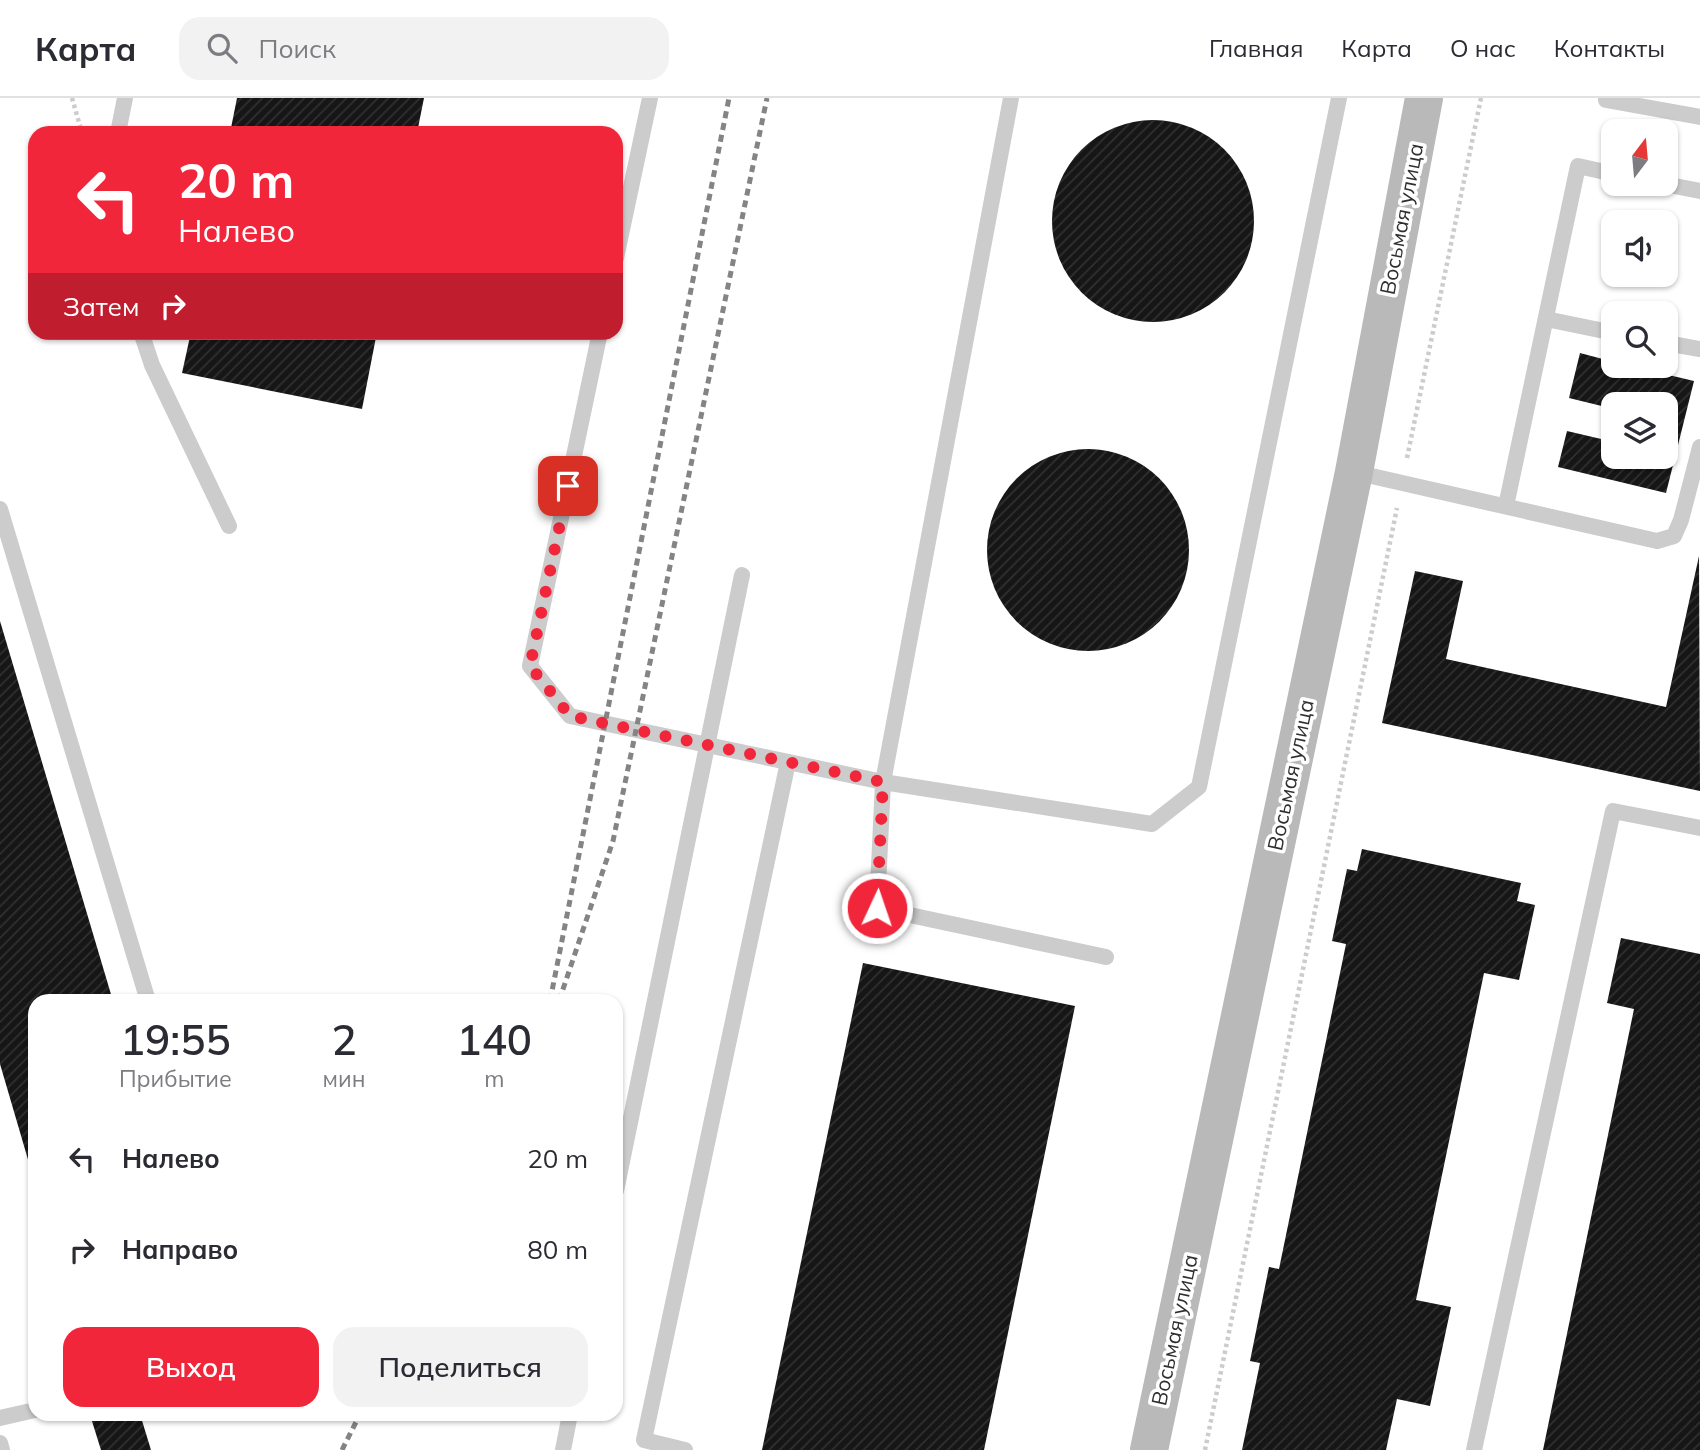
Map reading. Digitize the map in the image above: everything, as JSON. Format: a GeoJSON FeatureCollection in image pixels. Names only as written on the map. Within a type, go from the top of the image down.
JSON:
{"type":"FeatureCollection","features":[{"type":"Feature","properties":{"kind":"street","name":"Восьмая улица"},"geometry":{"type":"LineString","coordinates":[[1149,1450],[1354,471],[1424,98]]}},
{"type":"Feature","properties":{"kind":"lane"},"geometry":{"type":"LineString","coordinates":[[119,126],[125,98]]}},
{"type":"Feature","properties":{"kind":"lane"},"geometry":{"type":"LineString","coordinates":[[623,225],[650,98]]}},
{"type":"Feature","properties":{"kind":"lane"},"geometry":{"type":"LineString","coordinates":[[1011,98],[883,782],[877,908],[1106,957]]}},
{"type":"Feature","properties":{"kind":"lane"},"geometry":{"type":"LineString","coordinates":[[598,340],[530,666],[570,716],[883,782],[1152,824],[1199,787],[1339,98]]}},
{"type":"Feature","properties":{"kind":"lane"},"geometry":{"type":"LineString","coordinates":[[1606,98],[1700,117]]}},
{"type":"Feature","properties":{"kind":"lane"},"geometry":{"type":"LineString","coordinates":[[1506,506],[1578,166],[1601,170]]}},
{"type":"Feature","properties":{"kind":"lane"},"geometry":{"type":"LineString","coordinates":[[1678,187],[1700,191]]}},
{"type":"Feature","properties":{"kind":"lane"},"geometry":{"type":"LineString","coordinates":[[1546,319],[1601,330]]}},
{"type":"Feature","properties":{"kind":"lane"},"geometry":{"type":"LineString","coordinates":[[144,340],[152,365],[229,526]]}},
{"type":"Feature","properties":{"kind":"lane"},"geometry":{"type":"LineString","coordinates":[[1678,345],[1700,349]]}},
{"type":"Feature","properties":{"kind":"lane"},"geometry":{"type":"LineString","coordinates":[[1354,471],[1657,541],[1674,536],[1681,520],[1700,447]]}},
{"type":"Feature","properties":{"kind":"lane"},"geometry":{"type":"LineString","coordinates":[[0,509],[146,994]]}},
{"type":"Feature","properties":{"kind":"lane"},"geometry":{"type":"LineString","coordinates":[[623,1157],[742,575]]}},
{"type":"Feature","properties":{"kind":"lane"},"geometry":{"type":"LineString","coordinates":[[685,1450],[644,1440],[788,762]]}},
{"type":"Feature","properties":{"kind":"lane"},"geometry":{"type":"LineString","coordinates":[[1474,1450],[1614,811],[1700,828]]}},
{"type":"Feature","properties":{"kind":"lane"},"geometry":{"type":"LineString","coordinates":[[0,1418],[28,1412]]}},
{"type":"Feature","properties":{"kind":"lane"},"geometry":{"type":"LineString","coordinates":[[563,1450],[569,1421]]}},
{"type":"Feature","properties":{"kind":"lane"},"geometry":{"type":"LineString","coordinates":[[0,1443],[2,1450]]}},
{"type":"Feature","properties":{"kind":"path"},"geometry":{"type":"LineString","coordinates":[[72,98],[80,126]]}},
{"type":"Feature","properties":{"kind":"path"},"geometry":{"type":"LineString","coordinates":[[1205,1450],[1481,98]]}},
{"type":"Feature","properties":{"kind":"building"},"geometry":{"type":"Polygon","coordinates":[[[237,98],[424,98],[418,126],[231,126],[237,98]]]}},
{"type":"Feature","properties":{"kind":"building"},"geometry":{"type":"Polygon","coordinates":[[[1153,120],[1192,128],[1209,137],[1224,150],[1237,165],[1246,182],[1254,221],[1246,260],[1237,277],[1224,292],[1209,305],[1192,314],[1153,322],[1114,314],[1097,305],[1082,292],[1069,277],[1060,260],[1052,221],[1060,182],[1069,165],[1082,150],[1097,137],[1114,128],[1153,120]]]}},
{"type":"Feature","properties":{"kind":"building"},"geometry":{"type":"Polygon","coordinates":[[[189,340],[375,340],[362,409],[182,373],[189,340]]]}},
{"type":"Feature","properties":{"kind":"building"},"geometry":{"type":"Polygon","coordinates":[[[1580,353],[1601,359],[1601,378],[1678,377],[1694,381],[1678,445],[1678,392],[1601,392],[1601,406],[1569,398],[1580,353]]]}},
{"type":"Feature","properties":{"kind":"building"},"geometry":{"type":"Polygon","coordinates":[[[1567,431],[1601,439],[1601,469],[1672,469],[1666,493],[1558,467],[1567,431]]]}},
{"type":"Feature","properties":{"kind":"building"},"geometry":{"type":"Polygon","coordinates":[[[1088,449],[1127,457],[1144,466],[1159,479],[1172,494],[1181,511],[1189,550],[1181,589],[1172,606],[1159,621],[1144,634],[1127,643],[1088,651],[1049,643],[1032,634],[1017,621],[1004,606],[995,589],[987,550],[995,511],[1004,494],[1017,479],[1032,466],[1049,457],[1088,449]]]}},
{"type":"Feature","properties":{"kind":"building"},"geometry":{"type":"Polygon","coordinates":[[[1699,556],[1700,791],[1382,723],[1415,571],[1463,581],[1446,659],[1666,707],[1699,556]]]}},
{"type":"Feature","properties":{"kind":"building"},"geometry":{"type":"Polygon","coordinates":[[[0,621],[111,994],[28,994],[28,1160],[0,1064],[0,621]]]}},
{"type":"Feature","properties":{"kind":"building"},"geometry":{"type":"Polygon","coordinates":[[[1362,849],[1521,883],[1517,901],[1535,905],[1519,980],[1484,973],[1416,1300],[1451,1307],[1430,1406],[1397,1399],[1386,1450],[1242,1450],[1260,1363],[1250,1361],[1269,1267],[1279,1269],[1346,944],[1332,941],[1347,869],[1357,871],[1362,849]]]}},
{"type":"Feature","properties":{"kind":"building"},"geometry":{"type":"Polygon","coordinates":[[[1621,938],[1700,954],[1700,1450],[1543,1450],[1634,1009],[1607,1003],[1621,938]]]}},
{"type":"Feature","properties":{"kind":"building"},"geometry":{"type":"Polygon","coordinates":[[[863,963],[1075,1006],[984,1450],[762,1450],[863,963]]]}},
{"type":"Feature","properties":{"kind":"building"},"geometry":{"type":"Polygon","coordinates":[[[92,1421],[142,1421],[151,1450],[101,1450],[92,1421]]]}},
{"type":"Feature","properties":{"kind":"railway"},"geometry":{"type":"LineString","coordinates":[[551,994],[729,98]]}},
{"type":"Feature","properties":{"kind":"railway"},"geometry":{"type":"LineString","coordinates":[[561,994],[613,841],[767,98]]}},
{"type":"Feature","properties":{"kind":"railway"},"geometry":{"type":"LineString","coordinates":[[342,1450],[356,1421]]}},
{"type":"Feature","properties":{"kind":"route"},"geometry":{"type":"LineString","coordinates":[[568,486],[530,666],[570,716],[883,782],[877,908]]}}]}
